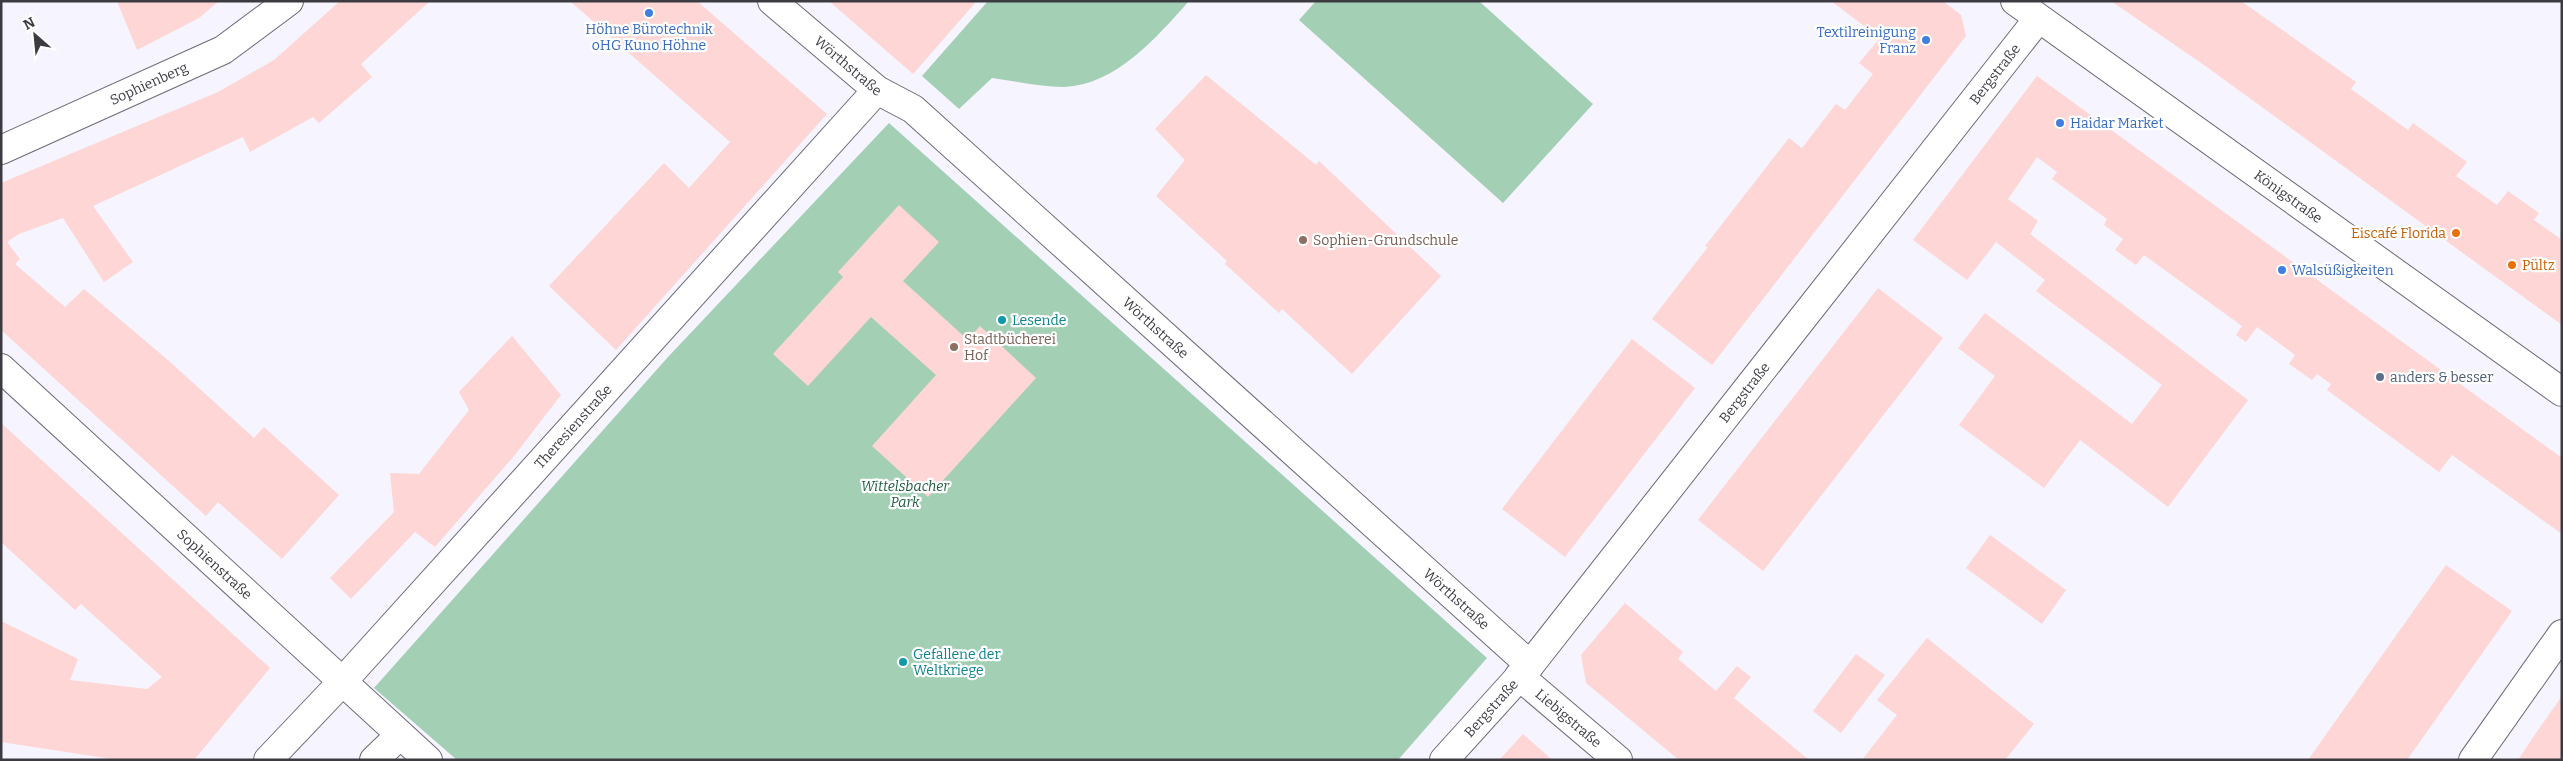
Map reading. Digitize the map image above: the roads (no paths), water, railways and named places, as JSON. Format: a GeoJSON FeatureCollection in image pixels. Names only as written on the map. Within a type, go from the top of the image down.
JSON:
{"type":"FeatureCollection","features":[{"type":"Feature","properties":{"kind":"street","name":"Sophienberg"},"geometry":{"type":"LineString","coordinates":[[1,150],[161,80],[223,50],[289,1]]}},
{"type":"Feature","properties":{"kind":"street","name":"Wörthstraße"},"geometry":{"type":"LineString","coordinates":[[772,1],[877,90],[913,109],[1525,671]]}},
{"type":"Feature","properties":{"kind":"street","name":"Königstraße"},"geometry":{"type":"LineString","coordinates":[[2015,1],[2562,392]]}},
{"type":"Feature","properties":{"kind":"street","name":"Bergstraße"},"geometry":{"type":"LineString","coordinates":[[1444,760],[1525,671],[2038,18]]}},
{"type":"Feature","properties":{"kind":"street","name":"Theresienstraße"},"geometry":{"type":"LineString","coordinates":[[268,760],[343,681],[877,90]]}},
{"type":"Feature","properties":{"kind":"street","name":"Sophienstraße"},"geometry":{"type":"LineString","coordinates":[[1,368],[428,760]]}},
{"type":"Feature","properties":{"kind":"street"},"geometry":{"type":"LineString","coordinates":[[2473,760],[2562,634]]}},
{"type":"Feature","properties":{"kind":"street","name":"Liebigstraße"},"geometry":{"type":"LineString","coordinates":[[1525,671],[1618,760]]}},
{"type":"Feature","properties":{"kind":"street"},"geometry":{"type":"LineString","coordinates":[[374,760],[400,735]]}},
{"type":"Feature","properties":{"kind":"place","name":"Höhne Bürotechnik oHG Kuno Höhne"},"geometry":{"type":"Point","coordinates":[649,13]}},
{"type":"Feature","properties":{"kind":"place","name":"Textilreinigung Franz"},"geometry":{"type":"Point","coordinates":[1926,40]}},
{"type":"Feature","properties":{"kind":"place","name":"Haidar Market"},"geometry":{"type":"Point","coordinates":[2060,123]}},
{"type":"Feature","properties":{"kind":"place","name":"Eiscafé Florida"},"geometry":{"type":"Point","coordinates":[2456,233]}},
{"type":"Feature","properties":{"kind":"place","name":"Sophien-Grundschule"},"geometry":{"type":"Point","coordinates":[1303,240]}},
{"type":"Feature","properties":{"kind":"place","name":"Pültz"},"geometry":{"type":"Point","coordinates":[2512,265]}},
{"type":"Feature","properties":{"kind":"place","name":"Walsüßigkeiten"},"geometry":{"type":"Point","coordinates":[2282,270]}},
{"type":"Feature","properties":{"kind":"place","name":"Lesende"},"geometry":{"type":"Point","coordinates":[1002,320]}},
{"type":"Feature","properties":{"kind":"place","name":"Stadtbücherei Hof"},"geometry":{"type":"Point","coordinates":[954,347]}},
{"type":"Feature","properties":{"kind":"place","name":"anders & besser"},"geometry":{"type":"Point","coordinates":[2380,377]}},
{"type":"Feature","properties":{"kind":"place","name":"Gefallene der Weltkriege"},"geometry":{"type":"Point","coordinates":[903,662]}},
{"type":"Feature","properties":{"kind":"park label","name":"Wittelsbacher Park"},"geometry":{"type":"Point","coordinates":[905,494]}}]}
